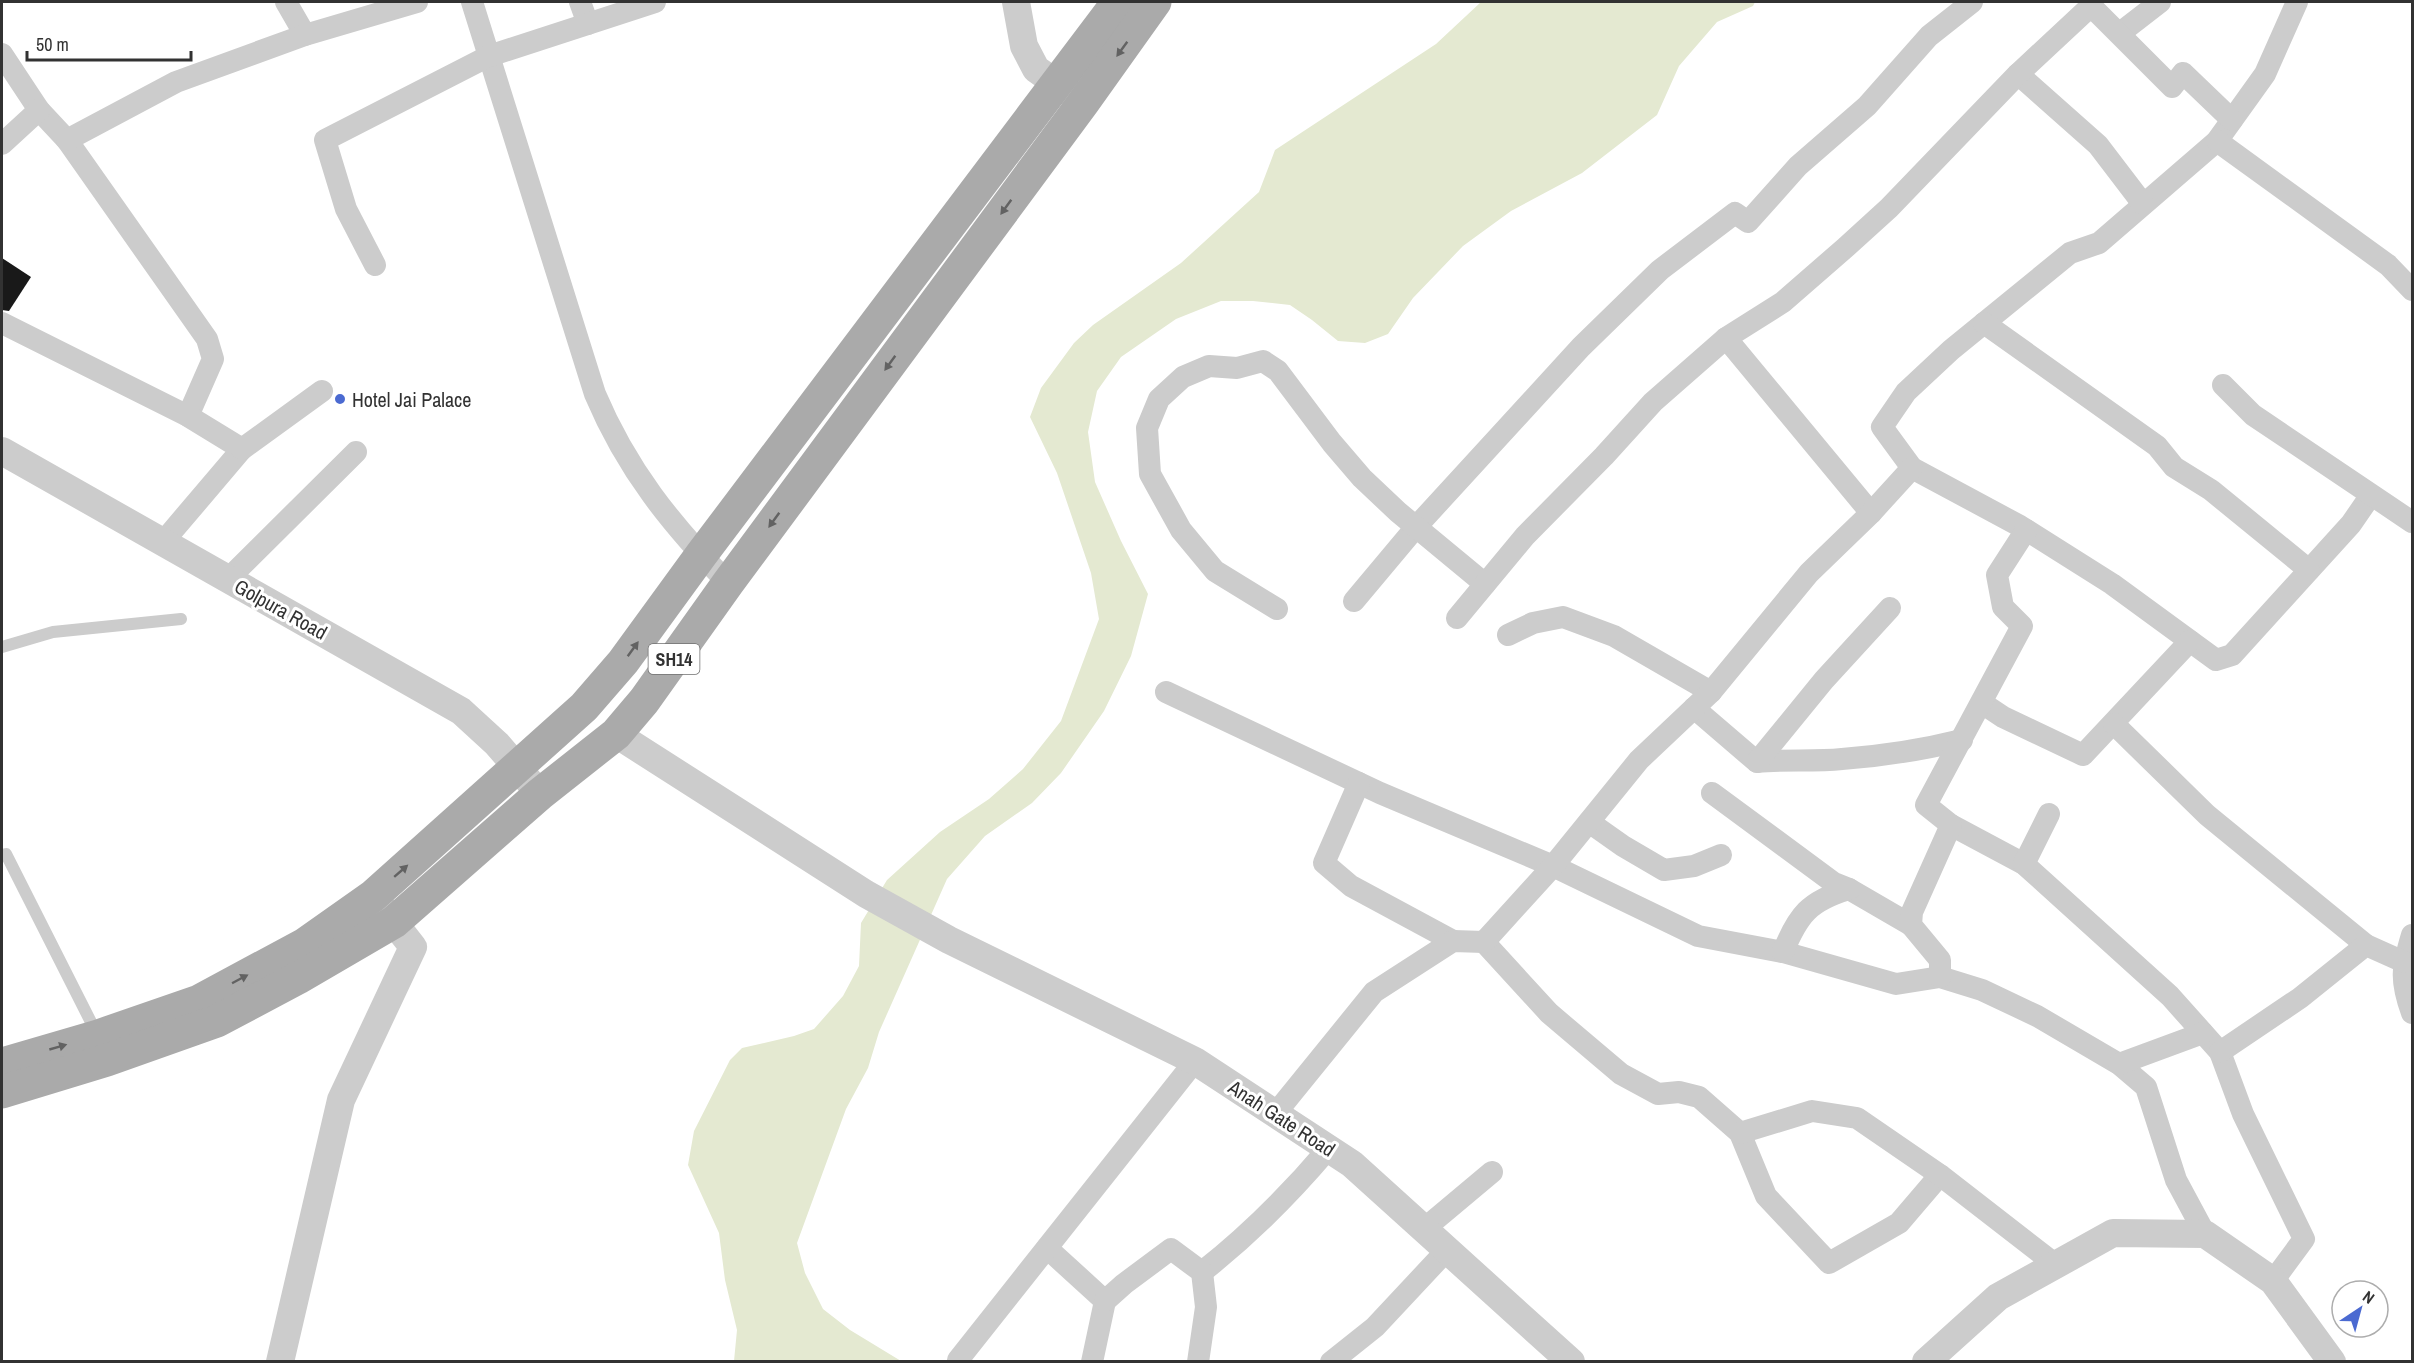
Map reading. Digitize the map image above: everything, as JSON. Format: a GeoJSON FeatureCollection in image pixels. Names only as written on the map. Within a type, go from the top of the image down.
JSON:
{"type":"FeatureCollection","features":[{"type":"Feature","properties":{"kind":"main road","name":"SH14"},"geometry":{"type":"LineString","coordinates":[[2,1064],[98,1036],[199,1000],[305,944],[373,896],[554,735],[623,662],[701,555],[1118,2]]}},
{"type":"Feature","properties":{"kind":"main road","name":"SH14"},"geometry":{"type":"LineString","coordinates":[[2,1092],[106,1060],[217,1021],[298,978],[394,922],[540,794],[620,730],[644,701],[728,583],[1155,2]]}},
{"type":"Feature","properties":{"kind":"main road"},"geometry":{"type":"LineString","coordinates":[[592,697],[603,690],[617,691],[622,695],[629,706],[630,713],[620,730]]}},
{"type":"Feature","properties":{"kind":"main road"},"geometry":{"type":"LineString","coordinates":[[554,735],[548,751],[553,761],[569,768],[580,763]]}},
{"type":"Feature","properties":{"kind":"street"},"geometry":{"type":"LineString","coordinates":[[286,2],[304,35]]}},
{"type":"Feature","properties":{"kind":"street"},"geometry":{"type":"LineString","coordinates":[[67,140],[176,82],[304,35],[417,2]]}},
{"type":"Feature","properties":{"kind":"street"},"geometry":{"type":"LineString","coordinates":[[472,2],[595,394],[611,431],[632,468],[662,509],[728,583]]}},
{"type":"Feature","properties":{"kind":"street"},"geometry":{"type":"LineString","coordinates":[[580,2],[588,24]]}},
{"type":"Feature","properties":{"kind":"street"},"geometry":{"type":"LineString","coordinates":[[375,265],[346,209],[325,140],[489,56],[656,2]]}},
{"type":"Feature","properties":{"kind":"street"},"geometry":{"type":"LineString","coordinates":[[1017,2],[1024,46],[1036,69],[1083,103]]}},
{"type":"Feature","properties":{"kind":"street"},"geometry":{"type":"LineString","coordinates":[[1354,601],[1416,527],[1581,347],[1660,270],[1735,213],[1748,222],[1798,166],[1867,106],[1929,36],[1972,2]]}},
{"type":"Feature","properties":{"kind":"street"},"geometry":{"type":"LineString","coordinates":[[2120,33],[2160,2]]}},
{"type":"Feature","properties":{"kind":"street"},"geometry":{"type":"LineString","coordinates":[[2296,2],[2265,74],[2217,141],[2099,243],[2070,253],[1984,323],[1906,392],[1882,427],[1912,468],[2026,530],[2112,584],[2217,660],[2232,655],[2351,524],[2371,495]]}},
{"type":"Feature","properties":{"kind":"street"},"geometry":{"type":"LineString","coordinates":[[1457,618],[1525,536],[1605,456],[1653,402],[1726,338],[1783,302],[1845,248],[1888,208],[2018,74],[2091,6],[2172,87],[2183,73],[2232,120]]}},
{"type":"Feature","properties":{"kind":"street"},"geometry":{"type":"LineString","coordinates":[[2,54],[39,110],[67,140],[207,339],[213,359],[188,416]]}},
{"type":"Feature","properties":{"kind":"street"},"geometry":{"type":"LineString","coordinates":[[2018,74],[2098,145],[2143,204]]}},
{"type":"Feature","properties":{"kind":"street"},"geometry":{"type":"LineString","coordinates":[[2,144],[39,110]]}},
{"type":"Feature","properties":{"kind":"street"},"geometry":{"type":"LineString","coordinates":[[2217,141],[2388,265],[2412,290]]}},
{"type":"Feature","properties":{"kind":"street"},"geometry":{"type":"LineString","coordinates":[[2,323],[188,416],[242,448]]}},
{"type":"Feature","properties":{"kind":"street"},"geometry":{"type":"LineString","coordinates":[[1984,323],[2157,446],[2174,467],[2211,490],[2309,570]]}},
{"type":"Feature","properties":{"kind":"street"},"geometry":{"type":"LineString","coordinates":[[1726,338],[1871,513]]}},
{"type":"Feature","properties":{"kind":"street"},"geometry":{"type":"LineString","coordinates":[[1277,609],[1215,571],[1181,530],[1150,474],[1147,428],[1159,399],[1183,377],[1209,366],[1237,368],[1263,361],[1278,371],[1332,443],[1362,478],[1416,527],[1485,584]]}},
{"type":"Feature","properties":{"kind":"street"},"geometry":{"type":"LineString","coordinates":[[2223,385],[2253,415],[2412,522]]}},
{"type":"Feature","properties":{"kind":"street"},"geometry":{"type":"LineString","coordinates":[[163,542],[242,448],[322,391]]}},
{"type":"Feature","properties":{"kind":"street","name":"Golpura Road"},"geometry":{"type":"LineString","coordinates":[[2,451],[461,711],[497,744],[540,794]]}},
{"type":"Feature","properties":{"kind":"street"},"geometry":{"type":"LineString","coordinates":[[228,579],[356,452]]}},
{"type":"Feature","properties":{"kind":"street"},"geometry":{"type":"LineString","coordinates":[[1484,942],[1553,866],[1639,760],[1710,692],[1809,573],[1871,513],[1912,468]]}},
{"type":"Feature","properties":{"kind":"street"},"geometry":{"type":"LineString","coordinates":[[2026,530],[1996,575],[2003,607],[2022,626],[1926,805],[1951,825],[2024,864],[2170,996],[2220,1052],[2243,1114],[2304,1239],[2273,1281]]}},
{"type":"Feature","properties":{"kind":"street"},"geometry":{"type":"LineString","coordinates":[[1757,762],[1824,680],[1890,608]]}},
{"type":"Feature","properties":{"kind":"street"},"geometry":{"type":"LineString","coordinates":[[1508,635],[1533,623],[1563,617],[1614,636],[1710,692]]}},
{"type":"Feature","properties":{"kind":"street"},"geometry":{"type":"LineString","coordinates":[[1982,703],[2003,717],[2083,755],[2190,641]]}},
{"type":"Feature","properties":{"kind":"street"},"geometry":{"type":"LineString","coordinates":[[1166,692],[1359,783],[1553,866],[1698,936],[1783,952],[1896,984],[1940,977],[1982,990],[2037,1016],[2119,1064],[2146,1087],[2176,1180],[2205,1234],[2273,1281],[2332,1362]]}},
{"type":"Feature","properties":{"kind":"street"},"geometry":{"type":"LineString","coordinates":[[1694,708],[1757,762],[1785,759],[1839,760],[1923,750],[1962,740]]}},
{"type":"Feature","properties":{"kind":"street"},"geometry":{"type":"LineString","coordinates":[[2114,724],[2207,815],[2367,945],[2404,962]]}},
{"type":"Feature","properties":{"kind":"street","name":"Anah Gate Road"},"geometry":{"type":"LineString","coordinates":[[620,730],[866,894],[950,940],[1195,1061],[1352,1164],[1560,1358]]}},
{"type":"Feature","properties":{"kind":"street"},"geometry":{"type":"LineString","coordinates":[[1359,783],[1324,864],[1351,886],[1453,941],[1484,942],[1550,1013],[1621,1074],[1659,1094],[1679,1092],[1699,1097],[1740,1134],[1766,1196],[1829,1263],[1899,1223],[1940,1175]]}},
{"type":"Feature","properties":{"kind":"street"},"geometry":{"type":"LineString","coordinates":[[1713,793],[1834,884],[1849,889],[1911,925],[1940,960],[1940,977]]}},
{"type":"Feature","properties":{"kind":"street"},"geometry":{"type":"LineString","coordinates":[[2024,864],[2049,814]]}},
{"type":"Feature","properties":{"kind":"street"},"geometry":{"type":"LineString","coordinates":[[1589,822],[1623,846],[1664,870],[1694,866],[1721,855]]}},
{"type":"Feature","properties":{"kind":"street"},"geometry":{"type":"LineString","coordinates":[[1911,925],[1912,912],[1951,825]]}},
{"type":"Feature","properties":{"kind":"street"},"geometry":{"type":"LineString","coordinates":[[1783,952],[1791,932],[1806,909],[1832,894],[1849,889]]}},
{"type":"Feature","properties":{"kind":"street"},"geometry":{"type":"LineString","coordinates":[[280,1362],[341,1100],[413,947],[373,896]]}},
{"type":"Feature","properties":{"kind":"street"},"geometry":{"type":"LineString","coordinates":[[2412,935],[2404,962],[2405,993],[2412,1013]]}},
{"type":"Feature","properties":{"kind":"street"},"geometry":{"type":"LineString","coordinates":[[1275,1114],[1374,992],[1453,941]]}},
{"type":"Feature","properties":{"kind":"street"},"geometry":{"type":"LineString","coordinates":[[2220,1052],[2300,998],[2367,945]]}},
{"type":"Feature","properties":{"kind":"street"},"geometry":{"type":"LineString","coordinates":[[2119,1064],[2203,1032]]}},
{"type":"Feature","properties":{"kind":"street"},"geometry":{"type":"LineString","coordinates":[[958,1360],[1195,1061]]}},
{"type":"Feature","properties":{"kind":"street"},"geometry":{"type":"LineString","coordinates":[[1740,1134],[1812,1111],[1857,1118],[1940,1175],[2056,1265]]}},
{"type":"Feature","properties":{"kind":"street"},"geometry":{"type":"LineString","coordinates":[[1202,1272],[1243,1239],[1301,1181],[1328,1149]]}},
{"type":"Feature","properties":{"kind":"street"},"geometry":{"type":"LineString","coordinates":[[1424,1230],[1492,1172]]}},
{"type":"Feature","properties":{"kind":"street"},"geometry":{"type":"LineString","coordinates":[[1926,1362],[1998,1297],[2113,1233],[2205,1234]]}},
{"type":"Feature","properties":{"kind":"street"},"geometry":{"type":"LineString","coordinates":[[1047,1248],[1105,1301]]}},
{"type":"Feature","properties":{"kind":"street"},"geometry":{"type":"LineString","coordinates":[[1092,1362],[1105,1301],[1171,1249],[1202,1272],[1206,1307],[1198,1362]]}},
{"type":"Feature","properties":{"kind":"street"},"geometry":{"type":"LineString","coordinates":[[1331,1362],[1375,1328],[1447,1251]]}},
{"type":"Feature","properties":{"kind":"lane"},"geometry":{"type":"LineString","coordinates":[[2,647],[53,632],[181,619]]}},
{"type":"Feature","properties":{"kind":"lane"},"geometry":{"type":"LineString","coordinates":[[2,855],[6,854],[98,1036]]}},
{"type":"Feature","properties":{"kind":"shaded area"},"geometry":{"type":"Polygon","coordinates":[[[1481,2],[1755,2],[1753,6],[1717,22],[1679,66],[1657,115],[1582,173],[1511,211],[1463,246],[1413,298],[1388,334],[1365,343],[1338,341],[1290,305],[1253,301],[1221,301],[1176,319],[1121,357],[1097,391],[1088,432],[1095,482],[1148,594],[1131,656],[1104,711],[1061,773],[1032,803],[985,836],[947,879],[879,1032],[868,1068],[846,1109],[797,1243],[805,1273],[823,1309],[850,1330],[901,1361],[734,1361],[737,1330],[725,1280],[719,1233],[688,1165],[694,1131],[730,1060],[742,1048],[814,1029],[843,996],[859,966],[861,923],[887,880],[940,832],[989,799],[1023,769],[1061,721],[1099,619],[1091,573],[1057,473],[1030,417],[1041,388],[1074,343],[1093,325],[1181,263],[1259,192],[1275,150],[1436,44],[1481,2]]]}},
{"type":"Feature","properties":{"kind":"building"},"geometry":{"type":"Polygon","coordinates":[[[2,258],[31,277],[9,311],[2,310],[2,258]]]}},
{"type":"Feature","properties":{"kind":"place","name":"Hotel Jai Palace"},"geometry":{"type":"Point","coordinates":[340,399]}}]}
